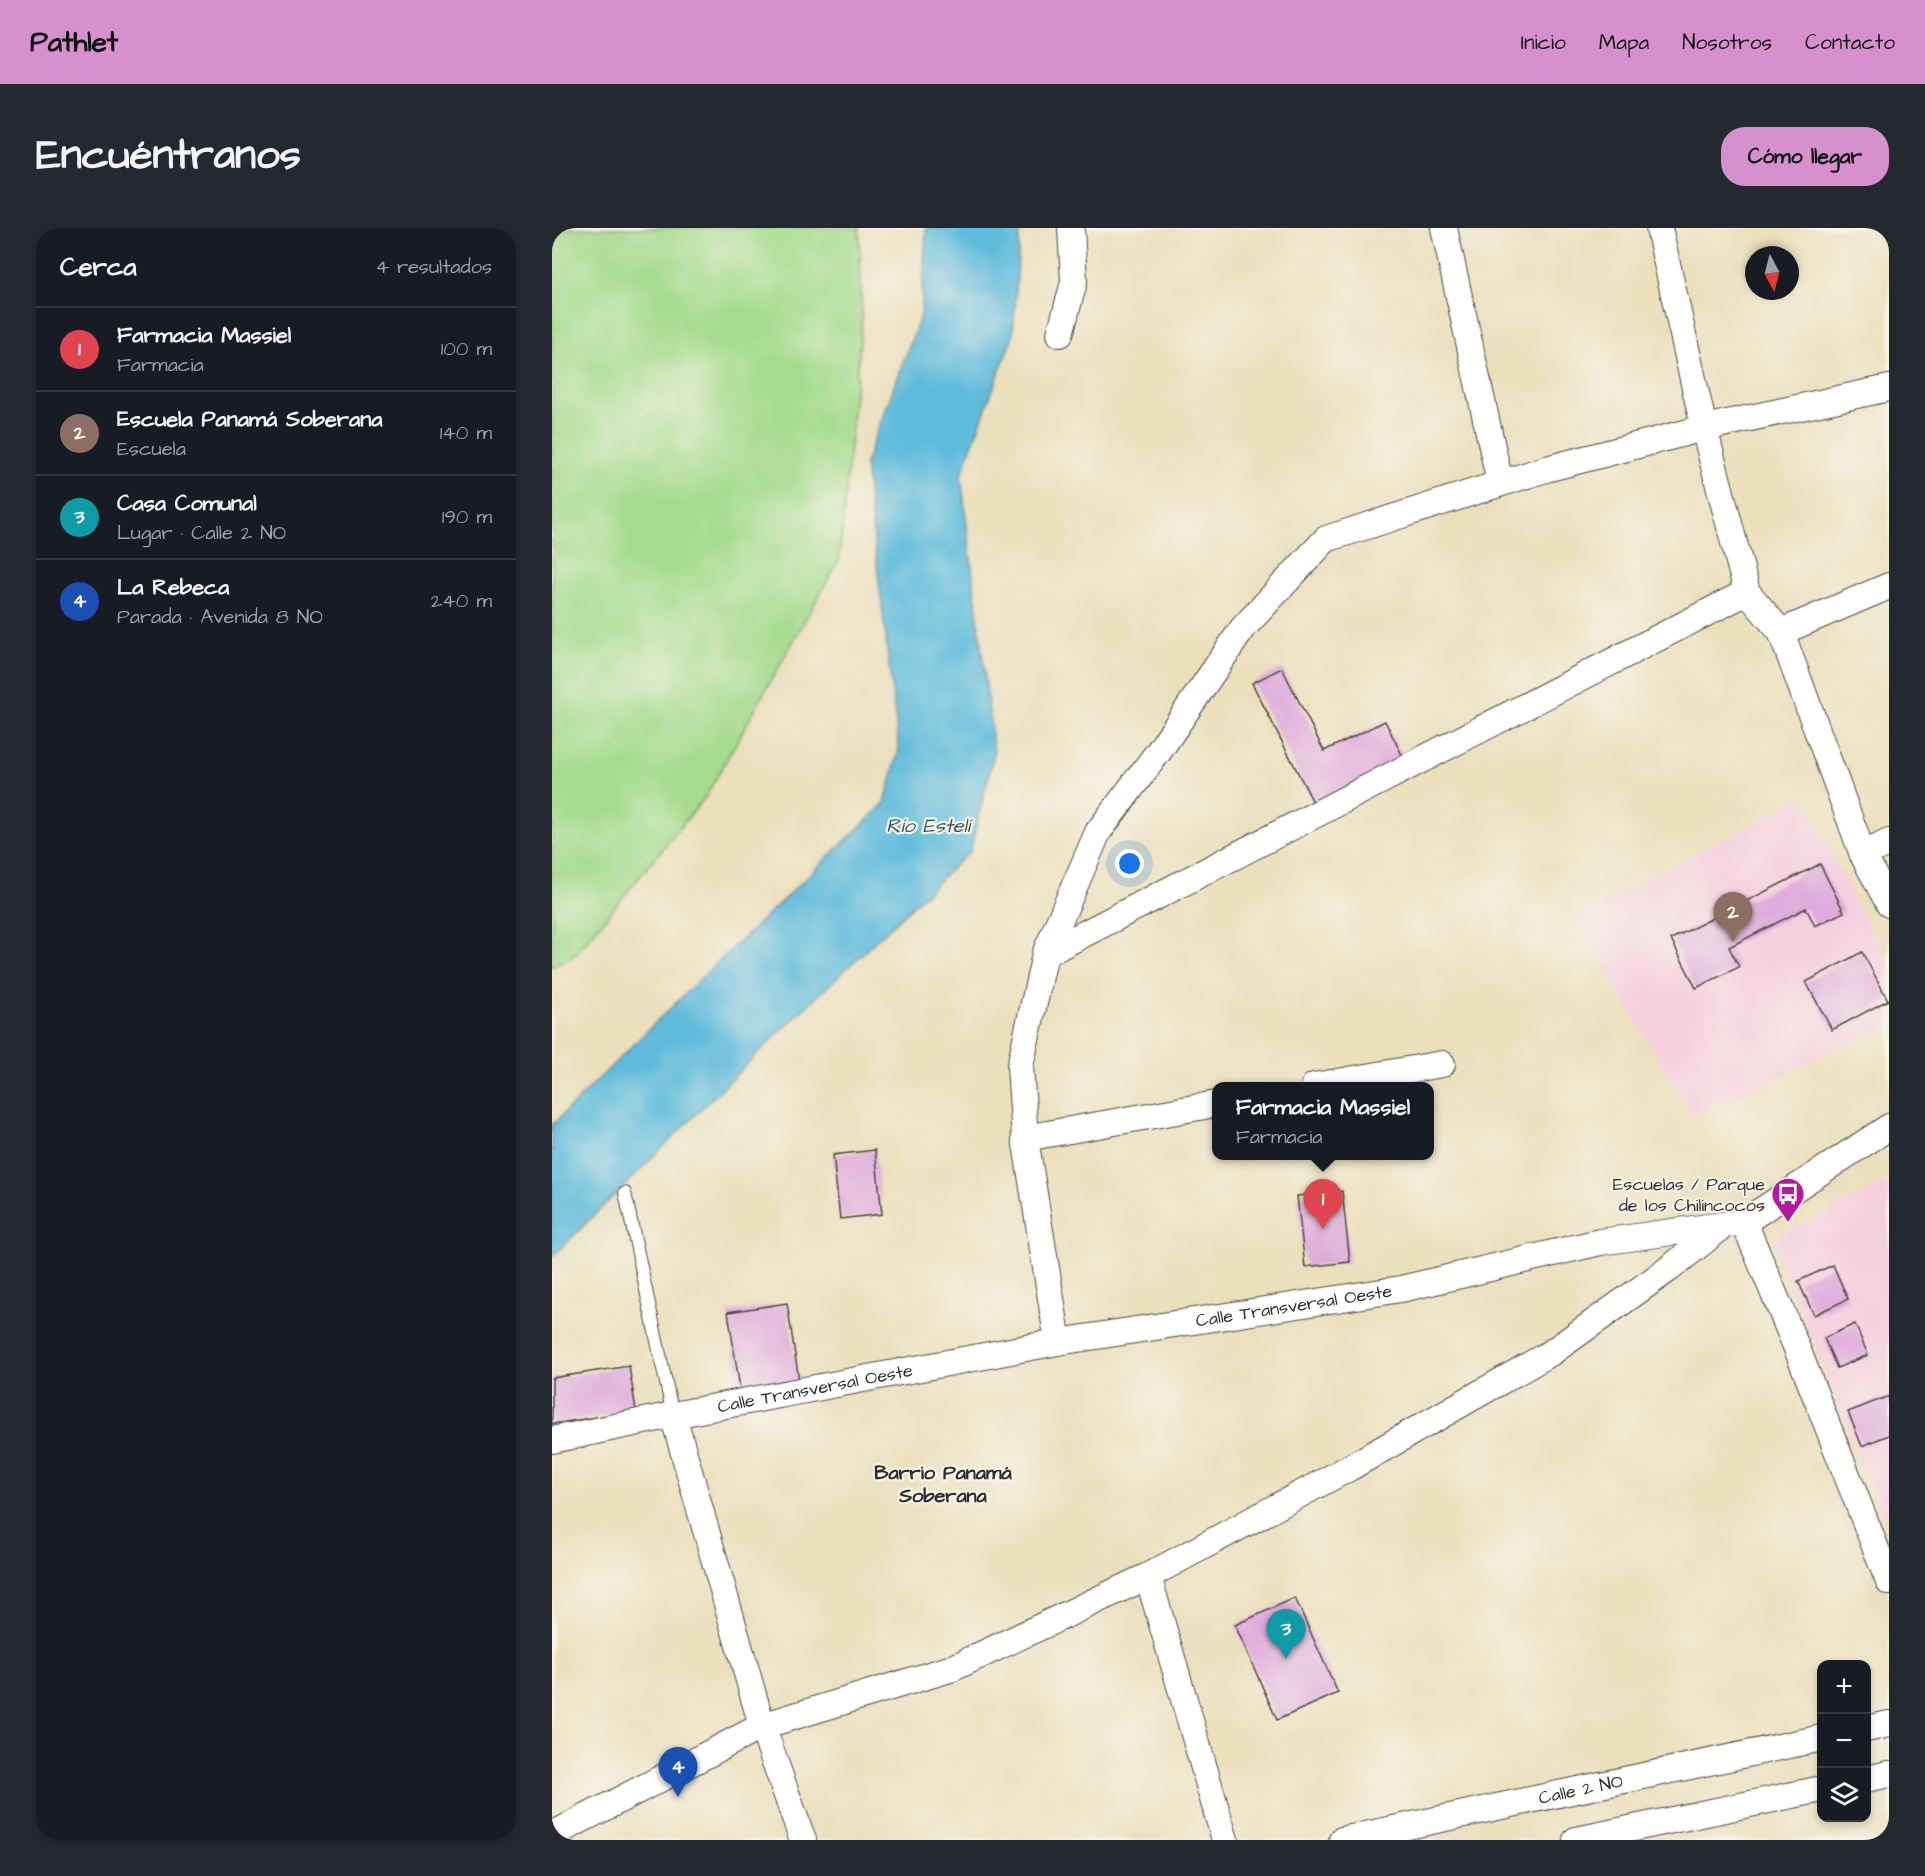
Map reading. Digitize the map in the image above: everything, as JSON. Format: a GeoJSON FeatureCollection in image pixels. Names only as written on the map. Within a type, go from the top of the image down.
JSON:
{"type":"FeatureCollection","features":[{"type":"Feature","properties":{"kind":"street"},"geometry":{"type":"LineString","coordinates":[[1060,334],[1074,282],[1071,228]]}},
{"type":"Feature","properties":{"kind":"street"},"geometry":{"type":"LineString","coordinates":[[1444,228],[1500,483]]}},
{"type":"Feature","properties":{"kind":"street"},"geometry":{"type":"LineString","coordinates":[[1659,228],[1704,428],[1747,592],[1781,632],[1863,855],[1889,904]]}},
{"type":"Feature","properties":{"kind":"street"},"geometry":{"type":"LineString","coordinates":[[1058,1342],[1025,1138],[1020,1066],[1045,954],[1098,832],[1159,751],[1243,628],[1326,539],[1546,469],[1704,428],[1889,388]]}},
{"type":"Feature","properties":{"kind":"street"},"geometry":{"type":"LineString","coordinates":[[1781,632],[1889,586]]}},
{"type":"Feature","properties":{"kind":"street"},"geometry":{"type":"LineString","coordinates":[[1045,954],[1747,592]]}},
{"type":"Feature","properties":{"kind":"street"},"geometry":{"type":"LineString","coordinates":[[1863,855],[1889,842]]}},
{"type":"Feature","properties":{"kind":"street"},"geometry":{"type":"LineString","coordinates":[[1337,1082],[1442,1064]]}},
{"type":"Feature","properties":{"kind":"street"},"geometry":{"type":"LineString","coordinates":[[1025,1138],[1212,1105]]}},
{"type":"Feature","properties":{"kind":"street","name":"Calle Transversal Oeste"},"geometry":{"type":"LineString","coordinates":[[552,1440],[1058,1342],[1401,1289],[1600,1242],[1734,1223],[1889,1127]]}},
{"type":"Feature","properties":{"kind":"street"},"geometry":{"type":"LineString","coordinates":[[552,1835],[762,1726],[953,1668],[1148,1576],[1349,1468],[1552,1352],[1734,1223],[1798,1351],[1889,1582]]}},
{"type":"Feature","properties":{"kind":"street"},"geometry":{"type":"LineString","coordinates":[[673,1415],[762,1726],[803,1840]]}},
{"type":"Feature","properties":{"kind":"street"},"geometry":{"type":"LineString","coordinates":[[1148,1576],[1225,1840]]}},
{"type":"Feature","properties":{"kind":"street"},"geometry":{"type":"LineString","coordinates":[[1871,1728],[1889,1724]]}},
{"type":"Feature","properties":{"kind":"street","name":"Calle 2 NO"},"geometry":{"type":"LineString","coordinates":[[1342,1840],[1410,1833],[1817,1739]]}},
{"type":"Feature","properties":{"kind":"street"},"geometry":{"type":"LineString","coordinates":[[1871,1778],[1889,1774]]}},
{"type":"Feature","properties":{"kind":"street"},"geometry":{"type":"LineString","coordinates":[[1576,1840],[1817,1790]]}},
{"type":"Feature","properties":{"kind":"lane"},"geometry":{"type":"LineString","coordinates":[[625,1193],[673,1415]]}},
{"type":"Feature","properties":{"kind":"shaded area"},"geometry":{"type":"Polygon","coordinates":[[[1803,797],[1889,967],[1889,1025],[1693,1116],[1575,918],[1803,797]]]}},
{"type":"Feature","properties":{"kind":"shaded area"},"geometry":{"type":"Polygon","coordinates":[[[1889,1181],[1889,1530],[1772,1239],[1889,1181]]]}},
{"type":"Feature","properties":{"kind":"green space"},"geometry":{"type":"Polygon","coordinates":[[[552,228],[859,228],[862,320],[839,560],[706,796],[575,955],[552,967],[552,228]]]}},
{"type":"Feature","properties":{"kind":"water","name":"Río Estelí"},"geometry":{"type":"Polygon","coordinates":[[[926,228],[1020,228],[1013,335],[961,475],[994,754],[970,851],[766,1045],[552,1257],[552,1125],[701,978],[885,803],[899,749],[865,464],[921,315],[926,228]]]}},
{"type":"Feature","properties":{"kind":"building"},"geometry":{"type":"Polygon","coordinates":[[[1282,668],[1324,751],[1385,721],[1406,763],[1316,808],[1252,683],[1282,668]]]}},
{"type":"Feature","properties":{"kind":"building"},"geometry":{"type":"Polygon","coordinates":[[[1820,864],[1844,912],[1815,926],[1806,908],[1729,947],[1739,967],[1696,988],[1671,939],[1820,864]]]}},
{"type":"Feature","properties":{"kind":"building"},"geometry":{"type":"Polygon","coordinates":[[[1862,952],[1888,1000],[1832,1030],[1806,982],[1862,952]]]}},
{"type":"Feature","properties":{"kind":"building"},"geometry":{"type":"Polygon","coordinates":[[[875,1150],[882,1214],[840,1219],[833,1155],[875,1150]]]}},
{"type":"Feature","properties":{"kind":"building"},"geometry":{"type":"Polygon","coordinates":[[[1342,1191],[1350,1262],[1305,1267],[1297,1196],[1342,1191]]]}},
{"type":"Feature","properties":{"kind":"building"},"geometry":{"type":"Polygon","coordinates":[[[1833,1265],[1848,1299],[1814,1315],[1798,1281],[1833,1265]]]}},
{"type":"Feature","properties":{"kind":"building"},"geometry":{"type":"Polygon","coordinates":[[[787,1303],[800,1387],[741,1395],[728,1312],[787,1303]]]}},
{"type":"Feature","properties":{"kind":"building"},"geometry":{"type":"Polygon","coordinates":[[[1855,1324],[1868,1355],[1837,1368],[1824,1338],[1855,1324]]]}},
{"type":"Feature","properties":{"kind":"building"},"geometry":{"type":"Polygon","coordinates":[[[629,1366],[636,1411],[552,1424],[552,1378],[629,1366]]]}},
{"type":"Feature","properties":{"kind":"building"},"geometry":{"type":"Polygon","coordinates":[[[1889,1396],[1889,1435],[1862,1446],[1848,1412],[1889,1396]]]}},
{"type":"Feature","properties":{"kind":"building"},"geometry":{"type":"Polygon","coordinates":[[[1295,1598],[1338,1693],[1277,1720],[1235,1625],[1295,1598]]]}},
{"type":"Feature","properties":{"kind":"place","name":"Escuela Panamá Soberana"},"geometry":{"type":"Point","coordinates":[1733,942]}},
{"type":"Feature","properties":{"kind":"place","name":"Escuelas / Parque de los Chilincocos"},"geometry":{"type":"Point","coordinates":[1788,1223]}},
{"type":"Feature","properties":{"kind":"place","name":"Farmacia Massiel"},"geometry":{"type":"Point","coordinates":[1323,1229]}},
{"type":"Feature","properties":{"kind":"place","name":"Casa Comunal"},"geometry":{"type":"Point","coordinates":[1286,1659]}},
{"type":"Feature","properties":{"kind":"place","name":"La Rebeca"},"geometry":{"type":"Point","coordinates":[678,1797]}},
{"type":"Feature","properties":{"kind":"district","name":"Barrio Panamá Soberana"},"geometry":{"type":"Point","coordinates":[943,1484]}}]}
